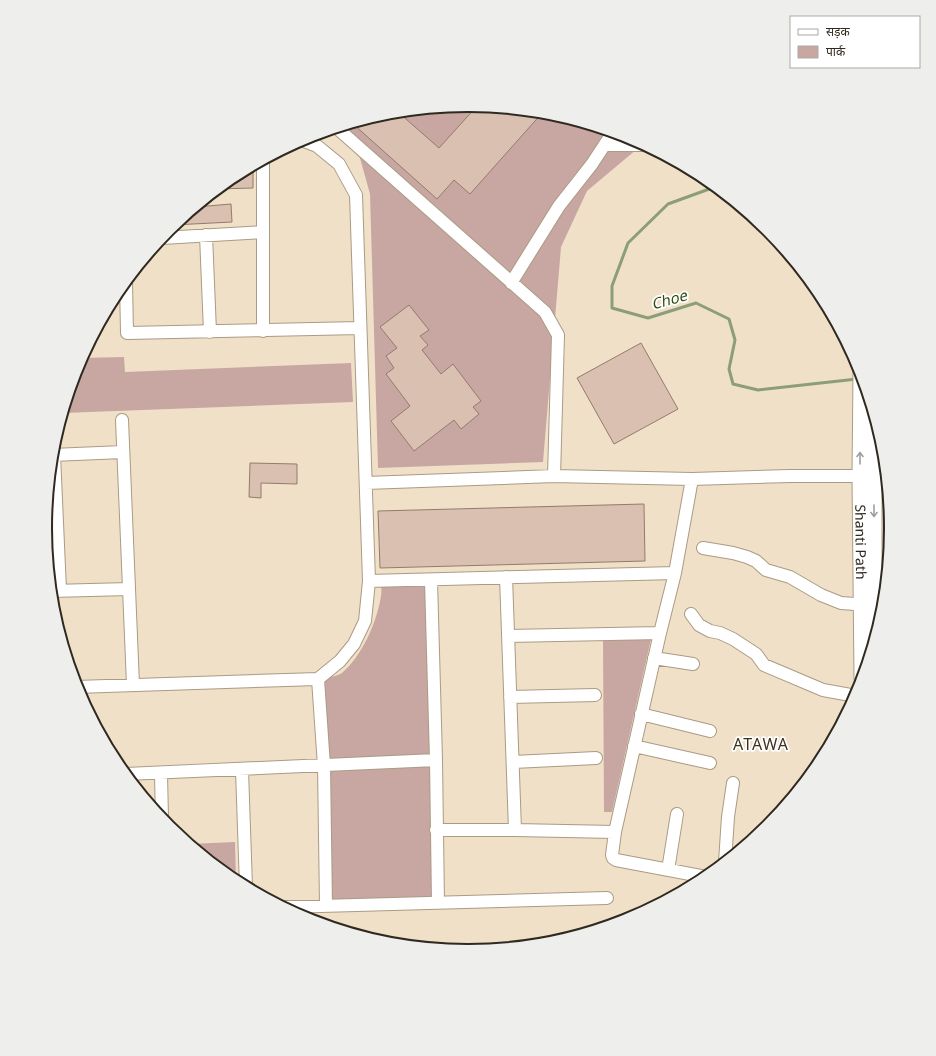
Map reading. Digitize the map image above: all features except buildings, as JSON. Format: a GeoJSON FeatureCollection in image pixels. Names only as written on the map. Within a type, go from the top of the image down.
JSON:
{"type":"FeatureCollection","features":[{"type":"Feature","properties":{"kind":"main road","name":"Shanti Path"},"geometry":{"type":"LineString","coordinates":[[860,390],[860,406],[873,473],[861,550],[862,662]]}},
{"type":"Feature","properties":{"kind":"main road","name":"Shanti Path"},"geometry":{"type":"LineString","coordinates":[[874,439],[874,619]]}},
{"type":"Feature","properties":{"kind":"street"},"geometry":{"type":"LineString","coordinates":[[341,132],[545,312],[558,335],[554,476]]}},
{"type":"Feature","properties":{"kind":"street"},"geometry":{"type":"LineString","coordinates":[[511,283],[559,206],[592,164],[610,137]]}},
{"type":"Feature","properties":{"kind":"street"},"geometry":{"type":"LineString","coordinates":[[85,689],[133,685],[318,679],[340,661],[354,644],[364,621],[369,581],[356,195],[339,164],[316,146],[310,144]]}},
{"type":"Feature","properties":{"kind":"street"},"geometry":{"type":"LineString","coordinates":[[605,145],[629,145]]}},
{"type":"Feature","properties":{"kind":"street"},"geometry":{"type":"LineString","coordinates":[[263,166],[263,331]]}},
{"type":"Feature","properties":{"kind":"street"},"geometry":{"type":"LineString","coordinates":[[171,237],[263,232]]}},
{"type":"Feature","properties":{"kind":"street"},"geometry":{"type":"LineString","coordinates":[[206,235],[210,332]]}},
{"type":"Feature","properties":{"kind":"street"},"geometry":{"type":"LineString","coordinates":[[126,291],[127,333],[360,328]]}},
{"type":"Feature","properties":{"kind":"street"},"geometry":{"type":"LineString","coordinates":[[122,420],[133,685]]}},
{"type":"Feature","properties":{"kind":"street"},"geometry":{"type":"LineString","coordinates":[[59,455],[123,452]]}},
{"type":"Feature","properties":{"kind":"street"},"geometry":{"type":"LineString","coordinates":[[366,483],[554,476],[692,480],[873,473]]}},
{"type":"Feature","properties":{"kind":"street"},"geometry":{"type":"LineString","coordinates":[[692,480],[675,573],[641,714],[615,832],[612,855],[613,858],[697,875]]}},
{"type":"Feature","properties":{"kind":"street"},"geometry":{"type":"LineString","coordinates":[[54,496],[55,570]]}},
{"type":"Feature","properties":{"kind":"street"},"geometry":{"type":"LineString","coordinates":[[703,548],[747,557],[756,561],[766,570],[790,577],[821,595],[841,603],[855,604]]}},
{"type":"Feature","properties":{"kind":"street"},"geometry":{"type":"LineString","coordinates":[[856,678],[855,564],[861,550]]}},
{"type":"Feature","properties":{"kind":"street"},"geometry":{"type":"LineString","coordinates":[[369,581],[675,573]]}},
{"type":"Feature","properties":{"kind":"street"},"geometry":{"type":"LineString","coordinates":[[506,577],[515,830]]}},
{"type":"Feature","properties":{"kind":"street"},"geometry":{"type":"LineString","coordinates":[[431,580],[438,903]]}},
{"type":"Feature","properties":{"kind":"street"},"geometry":{"type":"LineString","coordinates":[[57,590],[129,589]]}},
{"type":"Feature","properties":{"kind":"street"},"geometry":{"type":"LineString","coordinates":[[691,614],[699,625],[710,631],[720,633],[756,654],[764,665],[823,690],[849,695]]}},
{"type":"Feature","properties":{"kind":"street"},"geometry":{"type":"LineString","coordinates":[[508,636],[660,633]]}},
{"type":"Feature","properties":{"kind":"street"},"geometry":{"type":"LineString","coordinates":[[654,658],[693,664]]}},
{"type":"Feature","properties":{"kind":"street"},"geometry":{"type":"LineString","coordinates":[[318,679],[324,766],[326,906]]}},
{"type":"Feature","properties":{"kind":"street"},"geometry":{"type":"LineString","coordinates":[[510,697],[594,695]]}},
{"type":"Feature","properties":{"kind":"street"},"geometry":{"type":"LineString","coordinates":[[641,714],[710,731]]}},
{"type":"Feature","properties":{"kind":"street"},"geometry":{"type":"LineString","coordinates":[[634,746],[710,763]]}},
{"type":"Feature","properties":{"kind":"street"},"geometry":{"type":"LineString","coordinates":[[513,762],[596,758]]}},
{"type":"Feature","properties":{"kind":"street"},"geometry":{"type":"LineString","coordinates":[[133,774],[162,774],[436,760]]}},
{"type":"Feature","properties":{"kind":"street"},"geometry":{"type":"LineString","coordinates":[[242,770],[246,879]]}},
{"type":"Feature","properties":{"kind":"street"},"geometry":{"type":"LineString","coordinates":[[162,774],[162,809]]}},
{"type":"Feature","properties":{"kind":"street"},"geometry":{"type":"LineString","coordinates":[[726,854],[728,817],[733,783]]}},
{"type":"Feature","properties":{"kind":"street"},"geometry":{"type":"LineString","coordinates":[[668,870],[677,814]]}},
{"type":"Feature","properties":{"kind":"street"},"geometry":{"type":"LineString","coordinates":[[436,830],[615,832]]}},
{"type":"Feature","properties":{"kind":"street"},"geometry":{"type":"LineString","coordinates":[[297,907],[607,898]]}},
{"type":"Feature","properties":{"kind":"green space"},"geometry":{"type":"Polygon","coordinates":[[[468,112],[495,113],[549,120],[576,126],[602,134],[637,149],[587,191],[561,247],[543,462],[378,468],[370,194],[360,158],[336,133],[360,126],[414,116],[468,112]]]}},
{"type":"Feature","properties":{"kind":"green space"},"geometry":{"type":"Polygon","coordinates":[[[124,357],[125,372],[351,363],[353,402],[68,413],[74,394],[89,358],[124,357]]]}},
{"type":"Feature","properties":{"kind":"green space"},"geometry":{"type":"Polygon","coordinates":[[[431,580],[438,903],[326,906],[318,679],[342,673],[362,648],[368,638],[376,617],[381,594],[381,581],[431,580]]]}},
{"type":"Feature","properties":{"kind":"green space"},"geometry":{"type":"Polygon","coordinates":[[[651,639],[612,812],[604,812],[603,640],[651,639]]]}},
{"type":"Feature","properties":{"kind":"green space"},"geometry":{"type":"Polygon","coordinates":[[[235,842],[236,873],[215,858],[197,844],[235,842]]]}},
{"type":"Feature","properties":{"kind":"waterway","name":"Choe"},"geometry":{"type":"LineString","coordinates":[[709,189],[668,204],[628,243],[612,286],[612,308],[648,318],[696,303],[729,319],[735,340],[729,369],[733,384],[758,390],[856,379]]}},
{"type":"Feature","properties":{"kind":"district","name":"ATAWA"},"geometry":{"type":"Point","coordinates":[761,744]}}]}
